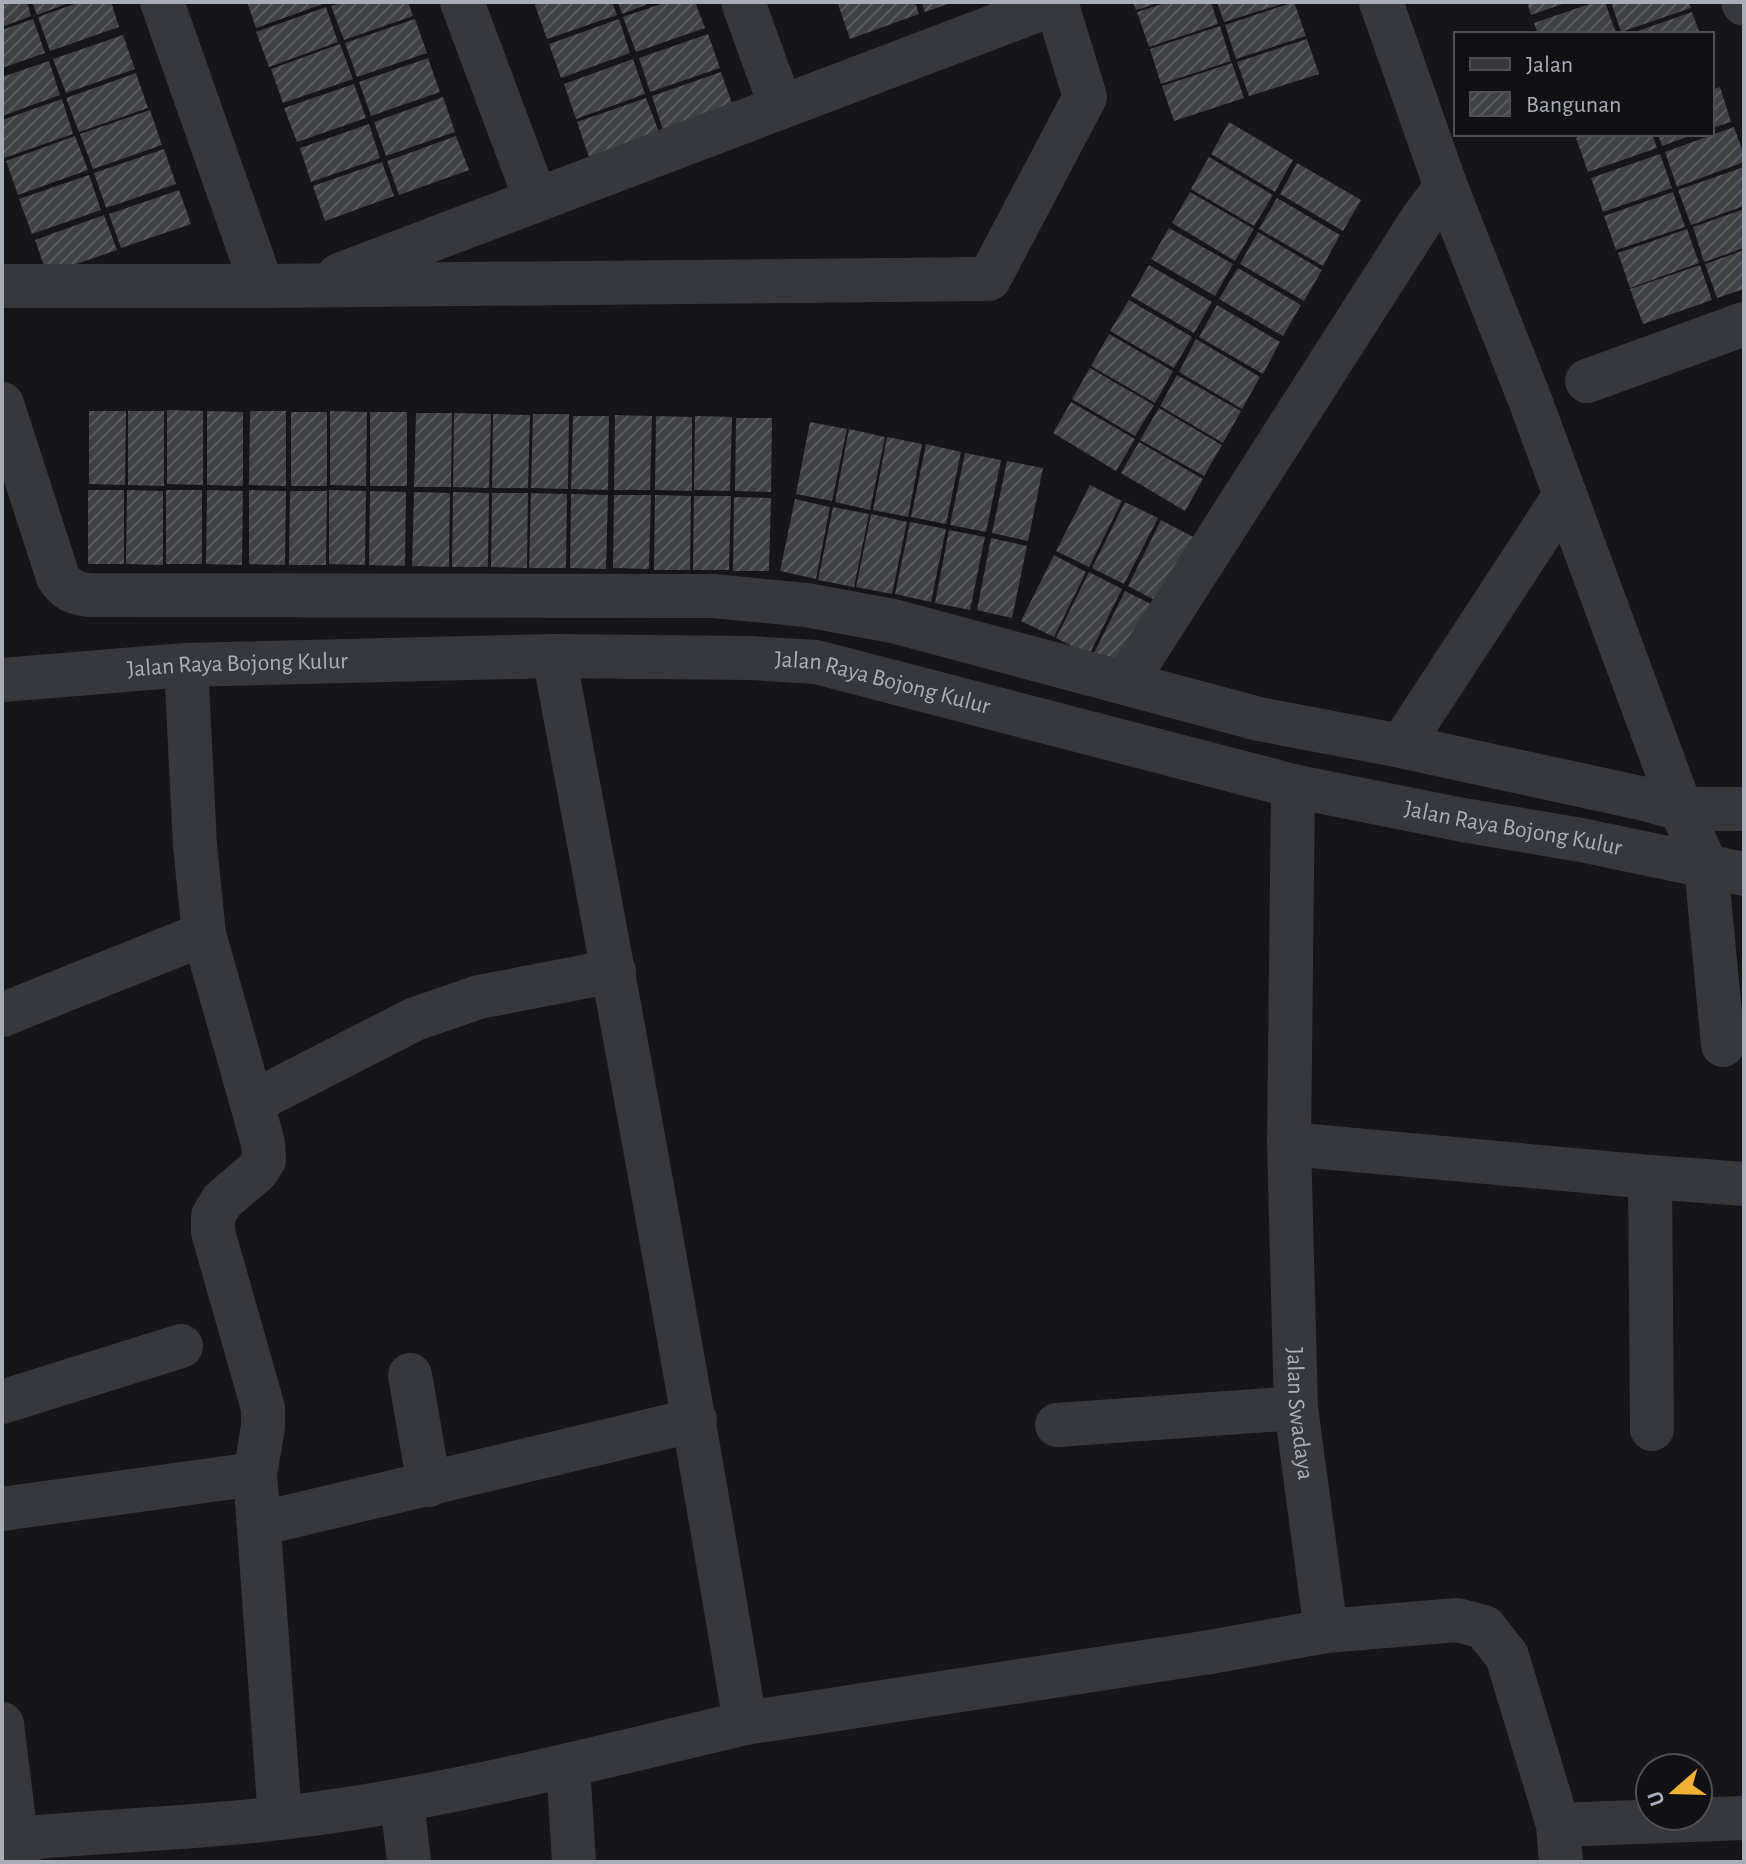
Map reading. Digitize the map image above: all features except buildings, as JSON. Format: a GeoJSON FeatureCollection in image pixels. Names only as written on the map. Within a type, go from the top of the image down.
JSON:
{"type":"FeatureCollection","features":[{"type":"Feature","properties":{"kind":"street"},"geometry":{"type":"LineString","coordinates":[[162,2],[262,286]]}},
{"type":"Feature","properties":{"kind":"street"},"geometry":{"type":"LineString","coordinates":[[462,2],[536,200]]}},
{"type":"Feature","properties":{"kind":"street"},"geometry":{"type":"LineString","coordinates":[[743,2],[781,107]]}},
{"type":"Feature","properties":{"kind":"street"},"geometry":{"type":"LineString","coordinates":[[2,286],[262,286],[989,279],[1085,97],[1056,2],[311,285]]}},
{"type":"Feature","properties":{"kind":"street"},"geometry":{"type":"LineString","coordinates":[[1381,2],[1446,187],[1565,495],[1681,809],[1725,870],[1723,1045]]}},
{"type":"Feature","properties":{"kind":"street"},"geometry":{"type":"LineString","coordinates":[[1126,682],[1446,187]]}},
{"type":"Feature","properties":{"kind":"street"},"geometry":{"type":"LineString","coordinates":[[1587,381],[1744,324]]}},
{"type":"Feature","properties":{"kind":"street"},"geometry":{"type":"LineString","coordinates":[[2,404],[58,577],[63,586],[72,592],[105,595],[713,596],[806,605],[893,621],[1259,719],[1401,746],[1681,809],[1744,809]]}},
{"type":"Feature","properties":{"kind":"street"},"geometry":{"type":"LineString","coordinates":[[1401,746],[1565,495]]}},
{"type":"Feature","properties":{"kind":"street"},"geometry":{"type":"LineString","coordinates":[[554,656],[695,1420],[745,1723]]}},
{"type":"Feature","properties":{"kind":"street","name":"Jalan Raya Bojong Kulur"},"geometry":{"type":"LineString","coordinates":[[2,680],[186,665],[554,656],[751,658],[816,662],[1293,786],[1725,870]]}},
{"type":"Feature","properties":{"kind":"street"},"geometry":{"type":"LineString","coordinates":[[186,665],[195,846],[204,934],[263,1143],[264,1160],[257,1171],[222,1201],[213,1216],[213,1232],[263,1408],[255,1474],[280,1818]]}},
{"type":"Feature","properties":{"kind":"street","name":"Jalan Swadaya"},"geometry":{"type":"LineString","coordinates":[[1293,786],[1289,1144],[1296,1408],[1326,1631]]}},
{"type":"Feature","properties":{"kind":"street"},"geometry":{"type":"LineString","coordinates":[[2,1015],[204,934]]}},
{"type":"Feature","properties":{"kind":"street"},"geometry":{"type":"LineString","coordinates":[[253,1102],[415,1019],[479,997],[614,971]]}},
{"type":"Feature","properties":{"kind":"street"},"geometry":{"type":"LineString","coordinates":[[1289,1144],[1744,1184]]}},
{"type":"Feature","properties":{"kind":"street"},"geometry":{"type":"LineString","coordinates":[[1650,1177],[1652,1429]]}},
{"type":"Feature","properties":{"kind":"street"},"geometry":{"type":"LineString","coordinates":[[2,1402],[181,1346]]}},
{"type":"Feature","properties":{"kind":"street"},"geometry":{"type":"LineString","coordinates":[[410,1375],[429,1485]]}},
{"type":"Feature","properties":{"kind":"street"},"geometry":{"type":"LineString","coordinates":[[1057,1425],[1296,1408]]}},
{"type":"Feature","properties":{"kind":"street"},"geometry":{"type":"LineString","coordinates":[[259,1524],[695,1420]]}},
{"type":"Feature","properties":{"kind":"street"},"geometry":{"type":"LineString","coordinates":[[2,1509],[255,1474]]}},
{"type":"Feature","properties":{"kind":"street"},"geometry":{"type":"LineString","coordinates":[[2,1724],[12,1847],[280,1818],[402,1801],[745,1723],[1210,1652],[1326,1631],[1457,1620],[1484,1627],[1507,1656],[1559,1844],[1744,1818]]}},
{"type":"Feature","properties":{"kind":"street"},"geometry":{"type":"LineString","coordinates":[[568,1765],[574,1862]]}},
{"type":"Feature","properties":{"kind":"street"},"geometry":{"type":"LineString","coordinates":[[402,1801],[409,1862]]}}]}
